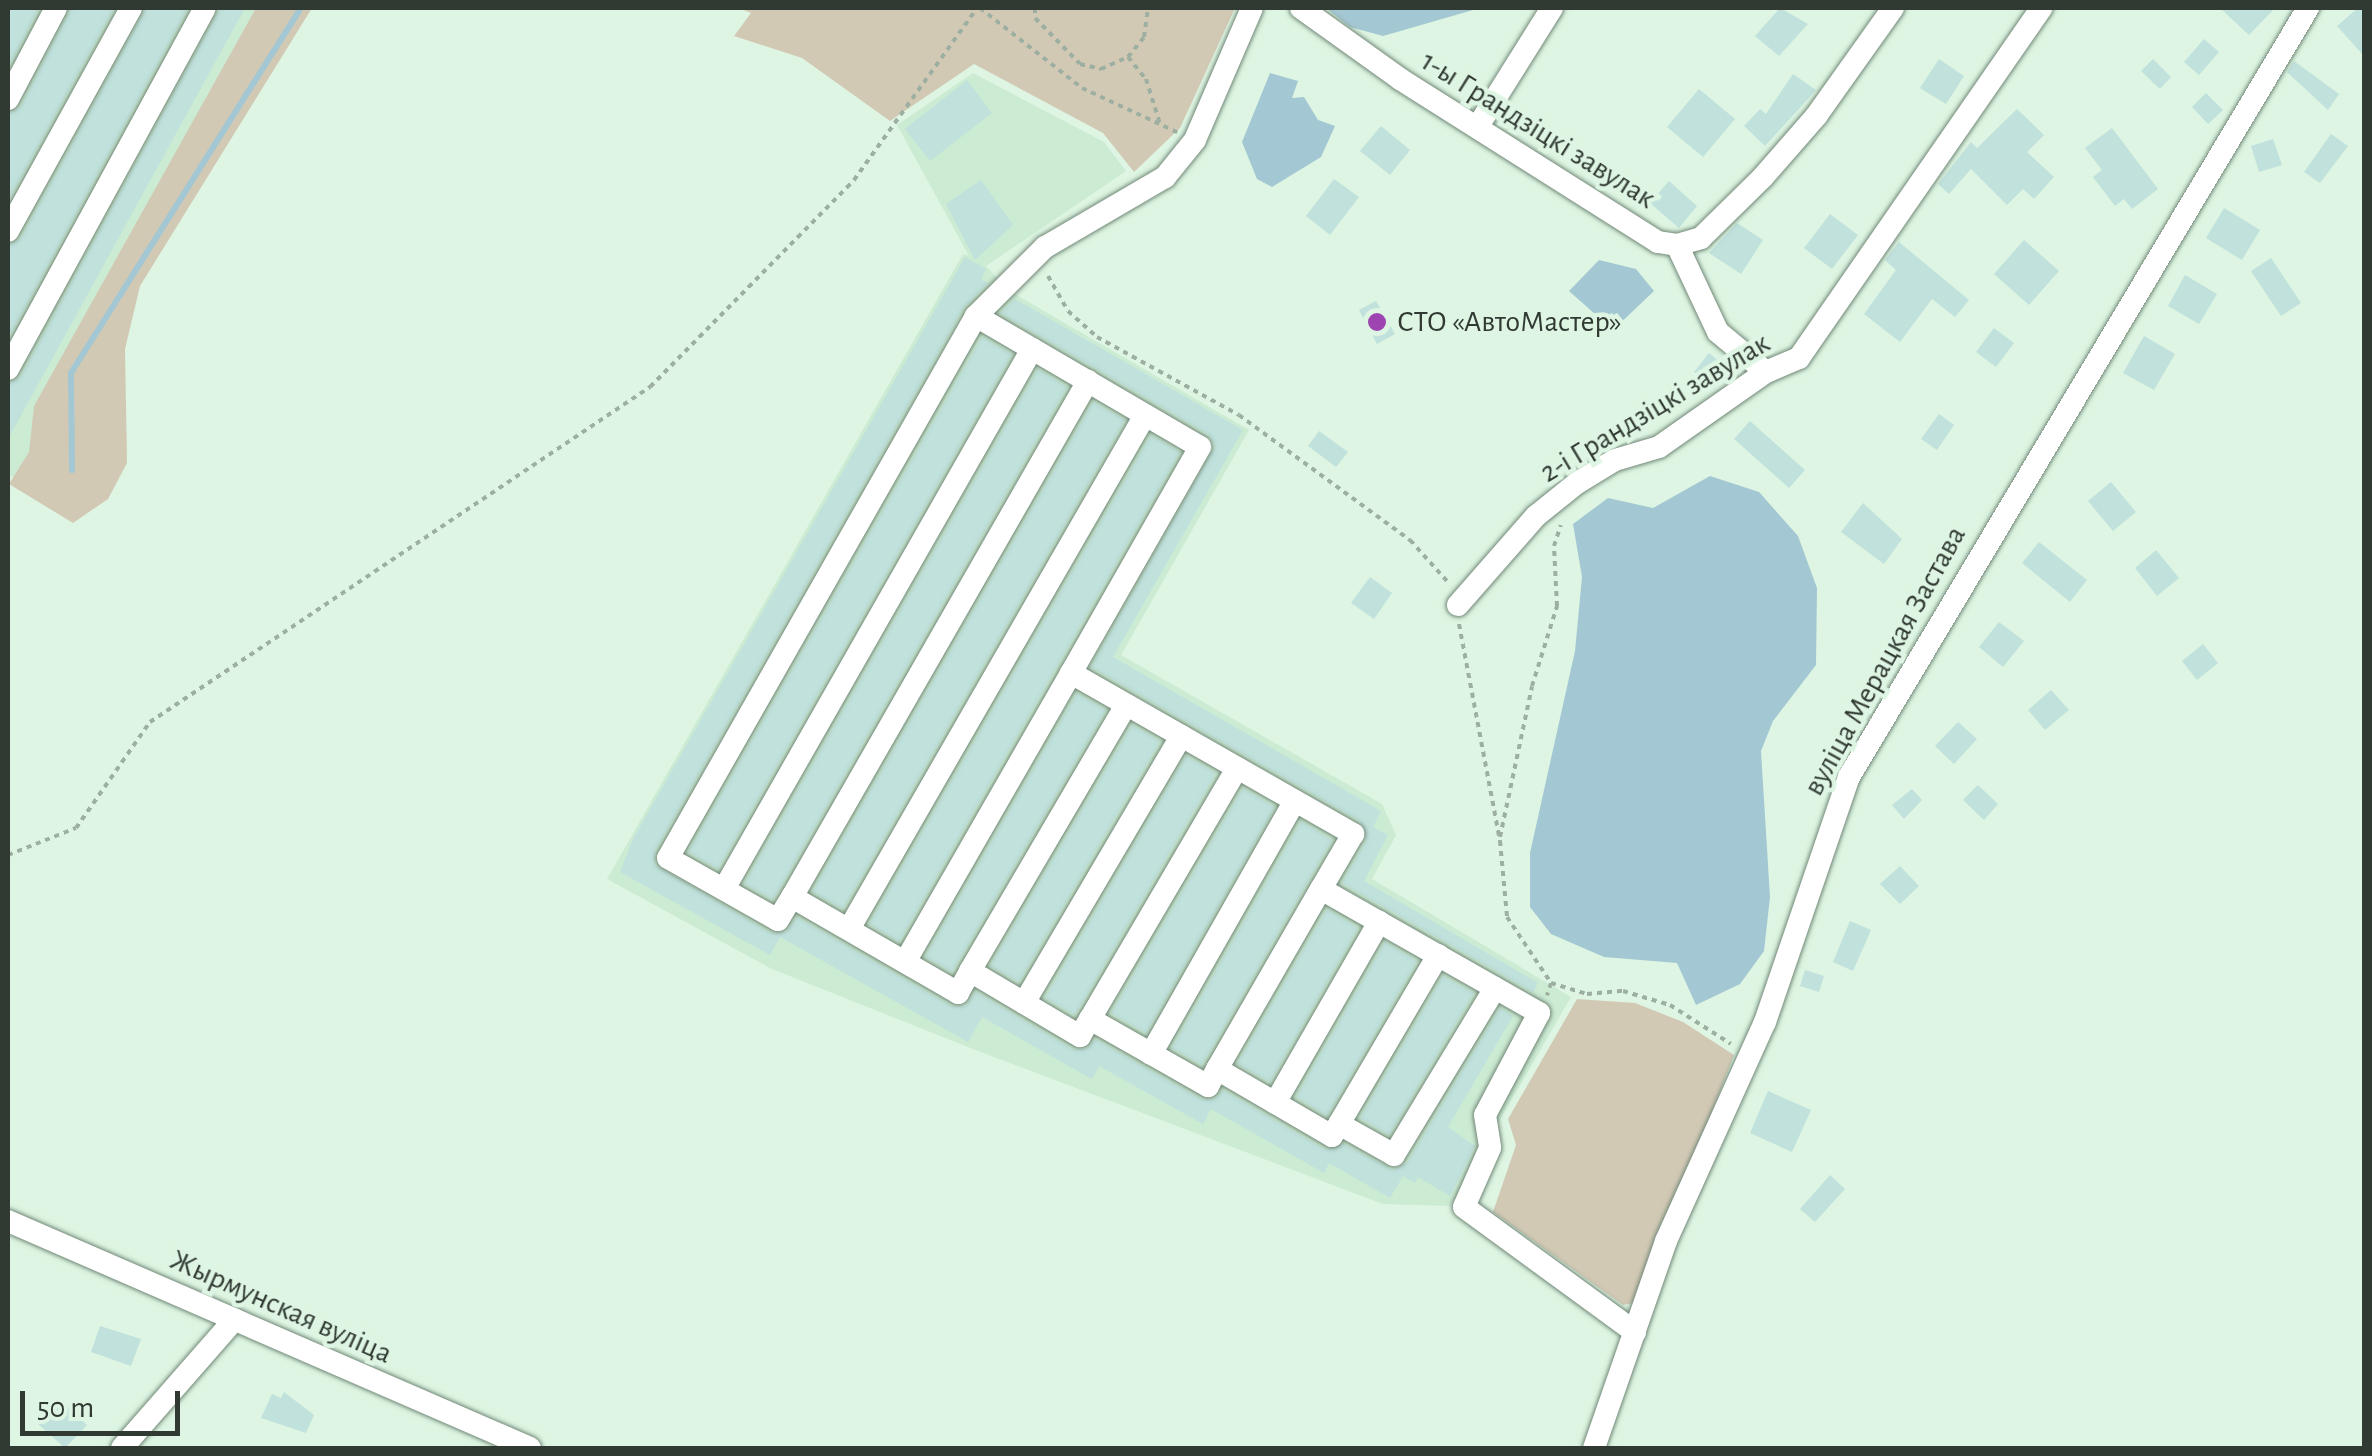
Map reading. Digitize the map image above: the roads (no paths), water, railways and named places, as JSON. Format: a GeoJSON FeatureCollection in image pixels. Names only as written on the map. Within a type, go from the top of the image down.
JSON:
{"type":"FeatureCollection","features":[{"type":"Feature","properties":{"kind":"street"},"geometry":{"type":"LineString","coordinates":[[8,98],[56,8]]}},
{"type":"Feature","properties":{"kind":"street"},"geometry":{"type":"LineString","coordinates":[[8,231],[131,8]]}},
{"type":"Feature","properties":{"kind":"street"},"geometry":{"type":"LineString","coordinates":[[8,369],[204,8]]}},
{"type":"Feature","properties":{"kind":"street"},"geometry":{"type":"LineString","coordinates":[[1088,381],[778,920],[668,858],[976,316],[1045,247],[1165,177],[1195,140],[1252,8]]}},
{"type":"Feature","properties":{"kind":"street","name":"1-ы Грандзіцкі завулак"},"geometry":{"type":"LineString","coordinates":[[1301,8],[1400,80],[1658,242],[1677,245],[1702,238],[1762,177],[1818,115],[1893,8]]}},
{"type":"Feature","properties":{"kind":"street"},"geometry":{"type":"LineString","coordinates":[[1478,126],[1552,8]]}},
{"type":"Feature","properties":{"kind":"street","name":"2-і Грандзіцкі завулак"},"geometry":{"type":"LineString","coordinates":[[1458,604],[1536,516],[1577,483],[1615,460],[1660,447],[1766,372],[1799,358],[1840,305],[2041,8]]}},
{"type":"Feature","properties":{"kind":"street","name":"вуліца Мерацкая Застава"},"geometry":{"type":"LineString","coordinates":[[1594,1448],[1666,1241],[1750,1057],[1849,777],[2308,8]]}},
{"type":"Feature","properties":{"kind":"street"},"geometry":{"type":"LineString","coordinates":[[1677,245],[1718,332],[1766,372]]}},
{"type":"Feature","properties":{"kind":"street"},"geometry":{"type":"LineString","coordinates":[[905,962],[1200,446],[976,316]]}},
{"type":"Feature","properties":{"kind":"street"},"geometry":{"type":"LineString","coordinates":[[724,889],[1032,349]]}},
{"type":"Feature","properties":{"kind":"street"},"geometry":{"type":"LineString","coordinates":[[848,929],[1145,415]]}},
{"type":"Feature","properties":{"kind":"street"},"geometry":{"type":"LineString","coordinates":[[1071,673],[1353,834],[1208,1086],[1090,1020]]}},
{"type":"Feature","properties":{"kind":"street"},"geometry":{"type":"LineString","coordinates":[[792,897],[958,993],[1126,705]]}},
{"type":"Feature","properties":{"kind":"street"},"geometry":{"type":"LineString","coordinates":[[1024,1004],[1181,736]]}},
{"type":"Feature","properties":{"kind":"street"},"geometry":{"type":"LineString","coordinates":[[970,972],[1080,1036],[1237,768]]}},
{"type":"Feature","properties":{"kind":"street"},"geometry":{"type":"LineString","coordinates":[[1151,1054],[1295,801]]}},
{"type":"Feature","properties":{"kind":"street"},"geometry":{"type":"LineString","coordinates":[[1321,889],[1540,1014],[1485,1115],[1490,1148],[1464,1206],[1635,1332]]}},
{"type":"Feature","properties":{"kind":"street"},"geometry":{"type":"LineString","coordinates":[[1275,1103],[1379,922]]}},
{"type":"Feature","properties":{"kind":"street"},"geometry":{"type":"LineString","coordinates":[[1217,1070],[1332,1136],[1438,956]]}},
{"type":"Feature","properties":{"kind":"street"},"geometry":{"type":"LineString","coordinates":[[1339,1124],[1394,1154],[1495,988]]}},
{"type":"Feature","properties":{"kind":"street","name":"Жырмунская вуліца"},"geometry":{"type":"LineString","coordinates":[[8,1220],[530,1448]]}},
{"type":"Feature","properties":{"kind":"street"},"geometry":{"type":"LineString","coordinates":[[122,1448],[235,1319]]}},
{"type":"Feature","properties":{"kind":"water"},"geometry":{"type":"Polygon","coordinates":[[[1326,8],[1480,8],[1383,36],[1350,27],[1326,8]]]}},
{"type":"Feature","properties":{"kind":"water"},"geometry":{"type":"Polygon","coordinates":[[[1270,73],[1298,81],[1292,98],[1304,97],[1318,120],[1335,126],[1321,157],[1272,187],[1257,179],[1242,142],[1270,73]]]}},
{"type":"Feature","properties":{"kind":"water"},"geometry":{"type":"Polygon","coordinates":[[[1599,260],[1636,269],[1654,291],[1613,330],[1569,291],[1599,260]]]}},
{"type":"Feature","properties":{"kind":"water"},"geometry":{"type":"Polygon","coordinates":[[[1710,476],[1759,492],[1798,536],[1817,588],[1816,665],[1773,721],[1761,751],[1770,897],[1764,951],[1740,984],[1696,1005],[1677,963],[1604,957],[1551,934],[1530,907],[1530,853],[1575,651],[1582,577],[1573,524],[1608,498],[1653,508],[1710,476]]]}},
{"type":"Feature","properties":{"kind":"waterway"},"geometry":{"type":"LineString","coordinates":[[72,470],[71,373],[301,8]]}},
{"type":"Feature","properties":{"kind":"place","name":"СТО «АвтоМастер»"},"geometry":{"type":"Point","coordinates":[1377,322]}}]}
